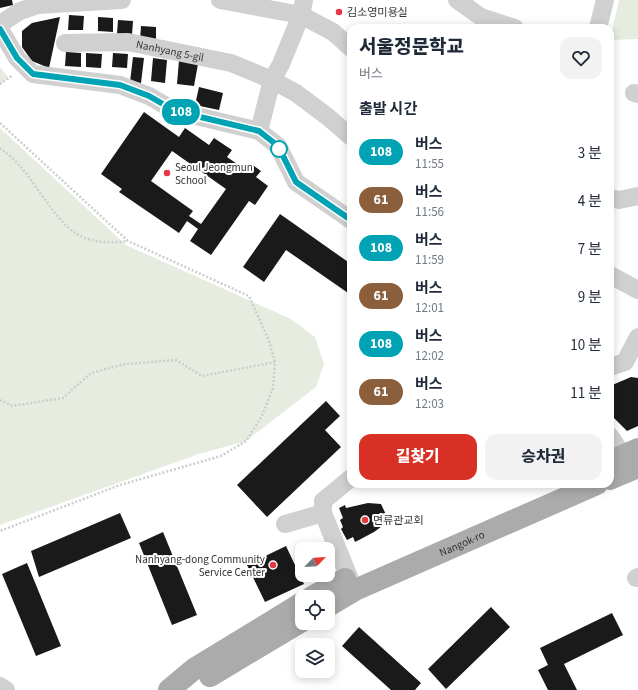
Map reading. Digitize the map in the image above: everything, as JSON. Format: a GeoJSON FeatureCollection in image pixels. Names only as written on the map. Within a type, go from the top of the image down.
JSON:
{"type":"FeatureCollection","features":[{"type":"Feature","properties":{"kind":"main road"},"geometry":{"type":"LineString","coordinates":[[614,474],[627,458]]}},
{"type":"Feature","properties":{"kind":"main road","name":"Nangok-ro"},"geometry":{"type":"LineString","coordinates":[[325,590],[350,576],[549,488]]}},
{"type":"Feature","properties":{"kind":"main road","name":"Nangok-ro"},"geometry":{"type":"LineString","coordinates":[[335,602],[354,590],[588,488]]}},
{"type":"Feature","properties":{"kind":"main road"},"geometry":{"type":"LineString","coordinates":[[169,690],[194,669],[295,607]]}},
{"type":"Feature","properties":{"kind":"main road"},"geometry":{"type":"LineString","coordinates":[[192,690],[199,682],[295,625]]}},
{"type":"Feature","properties":{"kind":"street"},"geometry":{"type":"LineString","coordinates":[[0,24],[37,2],[122,0]]}},
{"type":"Feature","properties":{"kind":"street"},"geometry":{"type":"LineString","coordinates":[[220,0],[302,8],[347,45]]}},
{"type":"Feature","properties":{"kind":"street"},"geometry":{"type":"LineString","coordinates":[[457,0],[481,17],[503,24]]}},
{"type":"Feature","properties":{"kind":"street"},"geometry":{"type":"LineString","coordinates":[[599,24],[605,0]]}},
{"type":"Feature","properties":{"kind":"street"},"geometry":{"type":"LineString","coordinates":[[259,131],[272,80],[281,64],[302,8]]}},
{"type":"Feature","properties":{"kind":"street"},"geometry":{"type":"LineString","coordinates":[[0,29],[17,58],[33,74],[120,85],[149,96],[175,111],[259,131],[278,146],[296,182],[347,217]]}},
{"type":"Feature","properties":{"kind":"street","name":"Nanhyang 5-gil"},"geometry":{"type":"LineString","coordinates":[[65,43],[128,42],[231,63],[272,80],[306,101],[347,134]]}},
{"type":"Feature","properties":{"kind":"street"},"geometry":{"type":"LineString","coordinates":[[614,199],[619,200],[638,196]]}},
{"type":"Feature","properties":{"kind":"street"},"geometry":{"type":"LineString","coordinates":[[614,277],[638,290]]}},
{"type":"Feature","properties":{"kind":"street"},"geometry":{"type":"LineString","coordinates":[[621,363],[638,337]]}},
{"type":"Feature","properties":{"kind":"street"},"geometry":{"type":"LineString","coordinates":[[614,441],[627,458]]}},
{"type":"Feature","properties":{"kind":"street"},"geometry":{"type":"LineString","coordinates":[[347,481],[323,501],[323,513],[350,576]]}},
{"type":"Feature","properties":{"kind":"street"},"geometry":{"type":"LineString","coordinates":[[285,524],[323,513]]}},
{"type":"Feature","properties":{"kind":"street"},"geometry":{"type":"LineString","coordinates":[[0,686],[6,690]]}},
{"type":"Feature","properties":{"kind":"path"},"geometry":{"type":"LineString","coordinates":[[0,123],[128,241],[249,296],[269,341],[275,362],[273,388],[262,416],[246,441],[221,456],[120,485],[0,531]]}},
{"type":"Feature","properties":{"kind":"path"},"geometry":{"type":"LineString","coordinates":[[0,148],[18,164],[54,210],[72,230],[85,238],[111,243],[128,241]]}},
{"type":"Feature","properties":{"kind":"path"},"geometry":{"type":"LineString","coordinates":[[0,400],[12,406],[63,398],[90,373],[125,364],[176,360],[202,376],[275,362]]}},
{"type":"Feature","properties":{"kind":"shaded area"},"geometry":{"type":"Polygon","coordinates":[[[619,0],[638,0],[638,39],[614,40],[614,24],[619,0]]]}},
{"type":"Feature","properties":{"kind":"shaded area"},"geometry":{"type":"Polygon","coordinates":[[[0,67],[8,77],[0,85],[0,67]]]}},
{"type":"Feature","properties":{"kind":"shaded area"},"geometry":{"type":"Polygon","coordinates":[[[0,128],[126,245],[291,319],[315,337],[324,364],[316,387],[246,441],[199,454],[0,525],[0,128]]]}},
{"type":"Feature","properties":{"kind":"building"},"geometry":{"type":"Polygon","coordinates":[[[0,0],[12,0],[13,5],[0,8],[0,0]]]}},
{"type":"Feature","properties":{"kind":"building"},"geometry":{"type":"Polygon","coordinates":[[[69,15],[84,16],[83,30],[68,30],[69,15]]]}},
{"type":"Feature","properties":{"kind":"building"},"geometry":{"type":"Polygon","coordinates":[[[60,17],[49,68],[32,61],[22,47],[22,31],[32,23],[60,17]]]}},
{"type":"Feature","properties":{"kind":"building"},"geometry":{"type":"Polygon","coordinates":[[[98,17],[113,18],[113,32],[98,31],[98,17]]]}},
{"type":"Feature","properties":{"kind":"building"},"geometry":{"type":"Polygon","coordinates":[[[118,20],[133,21],[132,35],[117,34],[118,20]]]}},
{"type":"Feature","properties":{"kind":"building"},"geometry":{"type":"Polygon","coordinates":[[[141,26],[156,27],[156,41],[140,40],[141,26]]]}},
{"type":"Feature","properties":{"kind":"building"},"geometry":{"type":"Polygon","coordinates":[[[66,52],[81,53],[81,67],[65,66],[66,52]]]}},
{"type":"Feature","properties":{"kind":"building"},"geometry":{"type":"Polygon","coordinates":[[[86,53],[102,54],[101,68],[86,67],[86,53]]]}},
{"type":"Feature","properties":{"kind":"building"},"geometry":{"type":"Polygon","coordinates":[[[113,53],[128,54],[127,68],[112,67],[113,53]]]}},
{"type":"Feature","properties":{"kind":"building"},"geometry":{"type":"Polygon","coordinates":[[[133,57],[144,58],[141,83],[130,82],[133,57]]]}},
{"type":"Feature","properties":{"kind":"building"},"geometry":{"type":"Polygon","coordinates":[[[153,58],[167,60],[165,83],[151,81],[153,58]]]}},
{"type":"Feature","properties":{"kind":"building"},"geometry":{"type":"Polygon","coordinates":[[[179,60],[198,64],[194,86],[177,84],[179,60]]]}},
{"type":"Feature","properties":{"kind":"building"},"geometry":{"type":"Polygon","coordinates":[[[199,87],[223,93],[219,110],[195,105],[199,87]]]}},
{"type":"Feature","properties":{"kind":"building"},"geometry":{"type":"Polygon","coordinates":[[[144,112],[179,137],[185,128],[209,145],[214,138],[232,150],[227,157],[246,170],[250,163],[261,171],[256,177],[268,186],[255,205],[249,201],[211,255],[190,241],[198,229],[187,221],[179,233],[119,192],[122,189],[101,174],[144,112]],[[172,151],[151,181],[193,211],[189,216],[201,224],[226,189],[172,151]]]}},
{"type":"Feature","properties":{"kind":"building"},"geometry":{"type":"Polygon","coordinates":[[[280,214],[347,261],[347,292],[286,250],[264,282],[243,267],[280,214]]]}},
{"type":"Feature","properties":{"kind":"building"},"geometry":{"type":"Polygon","coordinates":[[[631,377],[638,378],[638,426],[627,431],[614,418],[614,384],[631,377]]]}},
{"type":"Feature","properties":{"kind":"building"},"geometry":{"type":"Polygon","coordinates":[[[326,401],[340,416],[325,430],[341,447],[267,517],[237,485],[326,401]]]}},
{"type":"Feature","properties":{"kind":"building"},"geometry":{"type":"Polygon","coordinates":[[[368,503],[381,504],[389,521],[374,532],[355,542],[353,537],[347,540],[341,529],[343,527],[340,520],[343,518],[339,508],[345,505],[346,508],[368,503]]]}},
{"type":"Feature","properties":{"kind":"building"},"geometry":{"type":"Polygon","coordinates":[[[120,513],[131,538],[39,577],[31,551],[120,513]]]}},
{"type":"Feature","properties":{"kind":"building"},"geometry":{"type":"Polygon","coordinates":[[[163,532],[197,615],[172,625],[139,543],[163,532]]]}},
{"type":"Feature","properties":{"kind":"building"},"geometry":{"type":"Polygon","coordinates":[[[286,546],[295,565],[295,582],[303,582],[304,584],[265,602],[247,565],[286,546]]]}},
{"type":"Feature","properties":{"kind":"building"},"geometry":{"type":"Polygon","coordinates":[[[27,563],[61,646],[36,656],[2,574],[27,563]]]}},
{"type":"Feature","properties":{"kind":"building"},"geometry":{"type":"Polygon","coordinates":[[[491,607],[510,627],[446,689],[428,669],[491,607]]]}},
{"type":"Feature","properties":{"kind":"building"},"geometry":{"type":"Polygon","coordinates":[[[612,613],[623,635],[564,664],[577,690],[548,690],[538,670],[548,665],[540,648],[612,613]]]}},
{"type":"Feature","properties":{"kind":"building"},"geometry":{"type":"Polygon","coordinates":[[[359,627],[421,683],[415,690],[391,690],[342,646],[359,627]]]}},
{"type":"Feature","properties":{"kind":"bus line","name":"108"},"geometry":{"type":"LineString","coordinates":[[0,29],[17,58],[33,74],[120,85],[149,96],[175,111],[259,131],[278,146],[296,182],[347,217]]}},
{"type":"Feature","properties":{"kind":"place","name":"김소영미용실"},"geometry":{"type":"Point","coordinates":[339,12]}},
{"type":"Feature","properties":{"kind":"place","name":"Seoul Jeongmun School"},"geometry":{"type":"Point","coordinates":[167,173]}},
{"type":"Feature","properties":{"kind":"place","name":"면류관교회"},"geometry":{"type":"Point","coordinates":[365,520]}},
{"type":"Feature","properties":{"kind":"place","name":"Nanhyang-dong Community Service Center"},"geometry":{"type":"Point","coordinates":[273,565]}}]}
